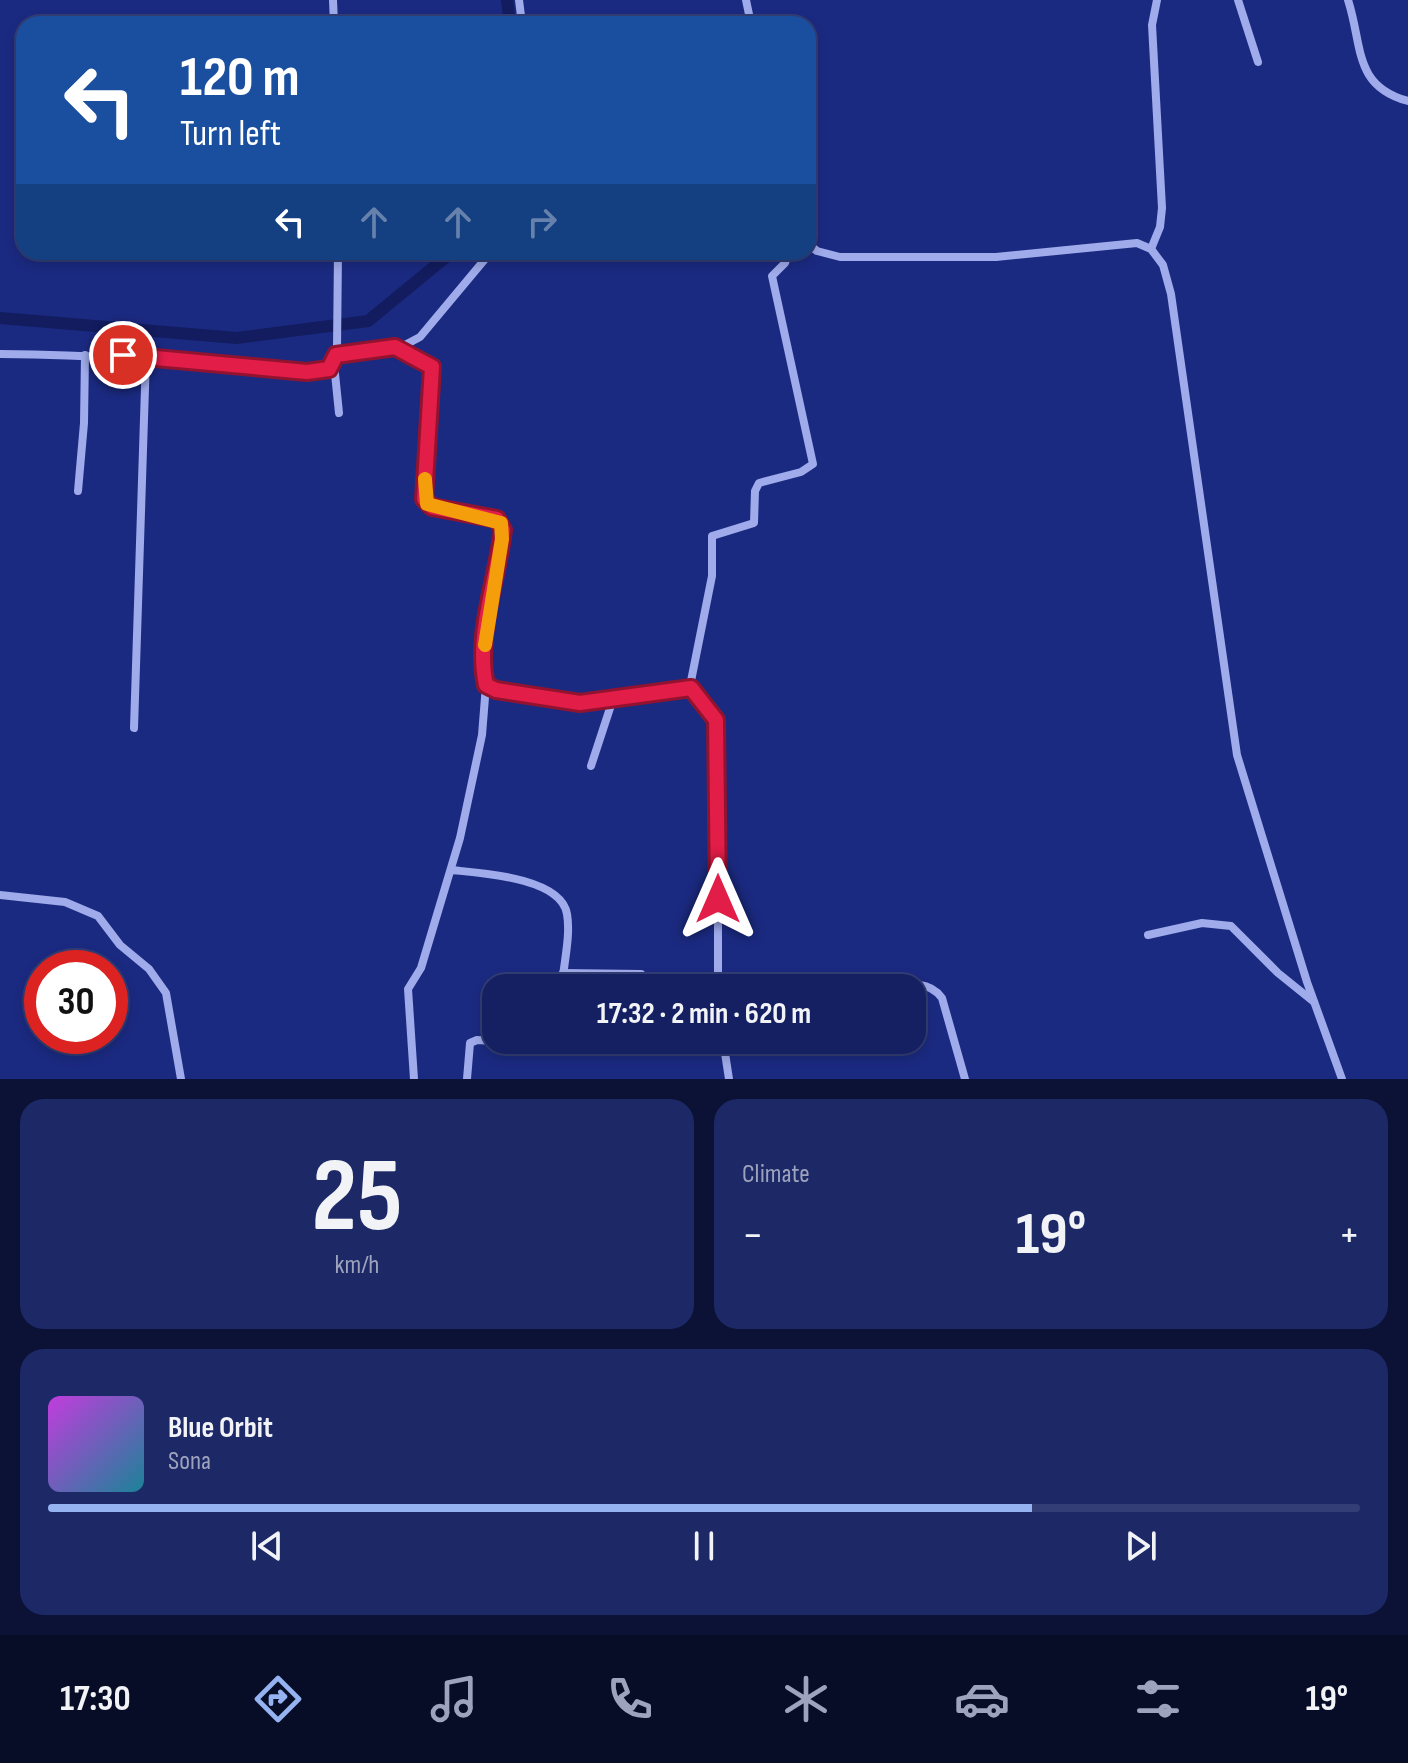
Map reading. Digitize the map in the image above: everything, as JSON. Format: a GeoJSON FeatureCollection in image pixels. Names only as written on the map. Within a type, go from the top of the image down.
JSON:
{"type":"FeatureCollection","features":[{"type":"Feature","properties":{"kind":"street"},"geometry":{"type":"LineString","coordinates":[[1151,249],[1160,227],[1162,208],[1152,25],[1157,0]]}},
{"type":"Feature","properties":{"kind":"street"},"geometry":{"type":"LineString","coordinates":[[1238,0],[1258,62]]}},
{"type":"Feature","properties":{"kind":"street"},"geometry":{"type":"LineString","coordinates":[[1348,0],[1367,76],[1376,88],[1408,101]]}},
{"type":"Feature","properties":{"kind":"street"},"geometry":{"type":"LineString","coordinates":[[816,250],[855,257],[1041,255],[1137,243],[1151,249],[1163,265],[1171,294],[1237,755],[1314,1003],[1342,1079]]}},
{"type":"Feature","properties":{"kind":"street"},"geometry":{"type":"LineString","coordinates":[[338,260],[335,360],[339,413]]}},
{"type":"Feature","properties":{"kind":"street"},"geometry":{"type":"LineString","coordinates":[[0,354],[146,357],[277,372],[323,371],[335,360],[395,347],[427,332],[485,260]]}},
{"type":"Feature","properties":{"kind":"street"},"geometry":{"type":"LineString","coordinates":[[691,688],[712,576],[712,536],[754,523],[755,491],[759,483],[801,472],[813,464],[772,276],[786,260]]}},
{"type":"Feature","properties":{"kind":"street"},"geometry":{"type":"LineString","coordinates":[[395,347],[428,364],[434,371],[424,490],[427,504],[501,523],[502,539],[488,615],[482,735],[451,870],[421,968],[408,989],[414,1079]]}},
{"type":"Feature","properties":{"kind":"street"},"geometry":{"type":"LineString","coordinates":[[78,491],[84,423],[85,355]]}},
{"type":"Feature","properties":{"kind":"street"},"geometry":{"type":"LineString","coordinates":[[134,728],[146,357]]}},
{"type":"Feature","properties":{"kind":"street"},"geometry":{"type":"LineString","coordinates":[[486,685],[496,690],[567,702],[691,688]]}},
{"type":"Feature","properties":{"kind":"street"},"geometry":{"type":"LineString","coordinates":[[691,688],[714,714],[719,750],[718,974]]}},
{"type":"Feature","properties":{"kind":"street"},"geometry":{"type":"LineString","coordinates":[[591,766],[613,699]]}},
{"type":"Feature","properties":{"kind":"street"},"geometry":{"type":"LineString","coordinates":[[451,870],[520,878],[559,900],[567,914],[563,973],[641,974]]}},
{"type":"Feature","properties":{"kind":"street"},"geometry":{"type":"LineString","coordinates":[[0,895],[65,902],[98,916],[120,945],[149,969],[166,993],[181,1079]]}},
{"type":"Feature","properties":{"kind":"street"},"geometry":{"type":"LineString","coordinates":[[1148,935],[1202,923],[1231,926],[1278,973],[1314,1003]]}},
{"type":"Feature","properties":{"kind":"street"},"geometry":{"type":"LineString","coordinates":[[926,985],[935,988],[942,998],[965,1079]]}},
{"type":"Feature","properties":{"kind":"street"},"geometry":{"type":"LineString","coordinates":[[467,1079],[470,1043],[482,1040]]}},
{"type":"Feature","properties":{"kind":"street"},"geometry":{"type":"LineString","coordinates":[[725,1054],[729,1079]]}},
{"type":"Feature","properties":{"kind":"waterway"},"geometry":{"type":"LineString","coordinates":[[507,0],[509,16]]}},
{"type":"Feature","properties":{"kind":"waterway"},"geometry":{"type":"LineString","coordinates":[[0,318],[237,338],[368,321],[442,260]]}},
{"type":"Feature","properties":{"kind":"slow traffic"},"geometry":{"type":"LineString","coordinates":[[425,479],[424,499],[432,507],[486,516],[501,523],[502,539],[485,645]]}},
{"type":"Feature","properties":{"kind":"route"},"geometry":{"type":"LineString","coordinates":[[123,355],[277,372],[307,372],[329,369],[336,355],[395,347],[432,367],[424,499],[432,507],[497,519],[503,530],[488,615],[484,667],[486,685],[496,690],[580,703],[691,688],[716,720],[719,750],[718,899]]}}]}
